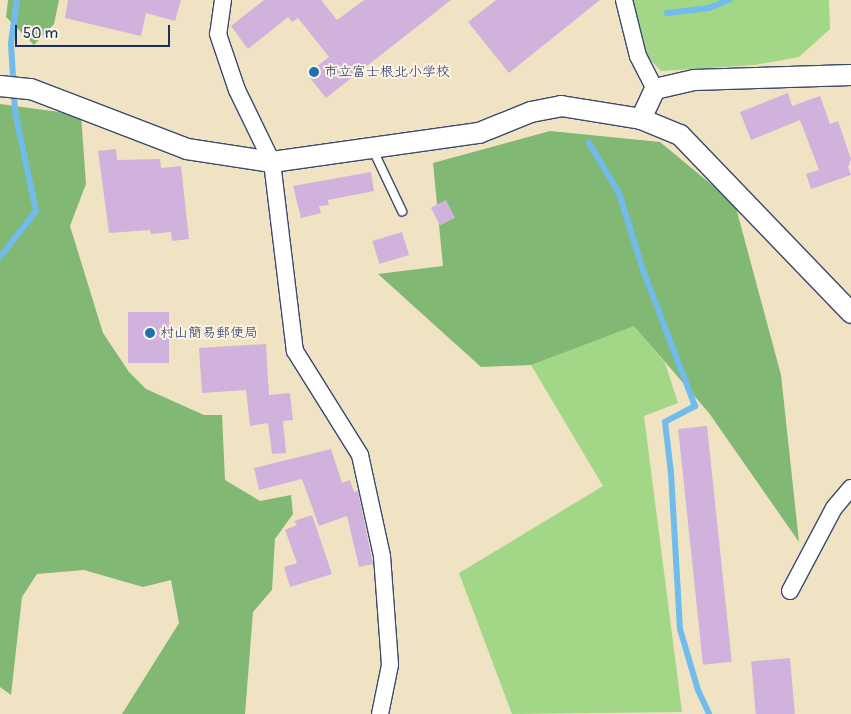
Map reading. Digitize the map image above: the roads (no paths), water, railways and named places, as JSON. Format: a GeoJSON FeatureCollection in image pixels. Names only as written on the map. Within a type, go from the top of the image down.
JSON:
{"type":"FeatureCollection","features":[{"type":"Feature","properties":{"kind":"street"},"geometry":{"type":"LineString","coordinates":[[223,0],[218,34],[237,90],[272,162],[295,351],[360,455],[382,556],[390,665],[380,714]]}},
{"type":"Feature","properties":{"kind":"street"},"geometry":{"type":"LineString","coordinates":[[624,0],[638,56],[655,89]]}},
{"type":"Feature","properties":{"kind":"street"},"geometry":{"type":"LineString","coordinates":[[655,89],[694,80],[851,75]]}},
{"type":"Feature","properties":{"kind":"street"},"geometry":{"type":"LineString","coordinates":[[0,86],[31,89],[187,149],[272,162],[371,146],[413,144],[479,133],[531,112],[561,106],[641,119],[680,135],[851,313]]}},
{"type":"Feature","properties":{"kind":"street"},"geometry":{"type":"LineString","coordinates":[[641,119],[655,89]]}},
{"type":"Feature","properties":{"kind":"street"},"geometry":{"type":"LineString","coordinates":[[790,590],[834,508],[851,488]]}},
{"type":"Feature","properties":{"kind":"lane"},"geometry":{"type":"LineString","coordinates":[[371,146],[402,211]]}},
{"type":"Feature","properties":{"kind":"waterway"},"geometry":{"type":"LineString","coordinates":[[0,257],[36,211],[15,111],[11,43],[17,0]]}},
{"type":"Feature","properties":{"kind":"waterway"},"geometry":{"type":"LineString","coordinates":[[667,13],[709,8],[729,0]]}},
{"type":"Feature","properties":{"kind":"waterway"},"geometry":{"type":"LineString","coordinates":[[589,143],[619,193],[643,270],[695,406],[665,422],[671,473],[680,629],[698,690],[709,714]]}},
{"type":"Feature","properties":{"kind":"place","name":"市立富士根北小学校"},"geometry":{"type":"Point","coordinates":[314,72]}},
{"type":"Feature","properties":{"kind":"place","name":"村山簡易郵便局"},"geometry":{"type":"Point","coordinates":[150,333]}}]}
